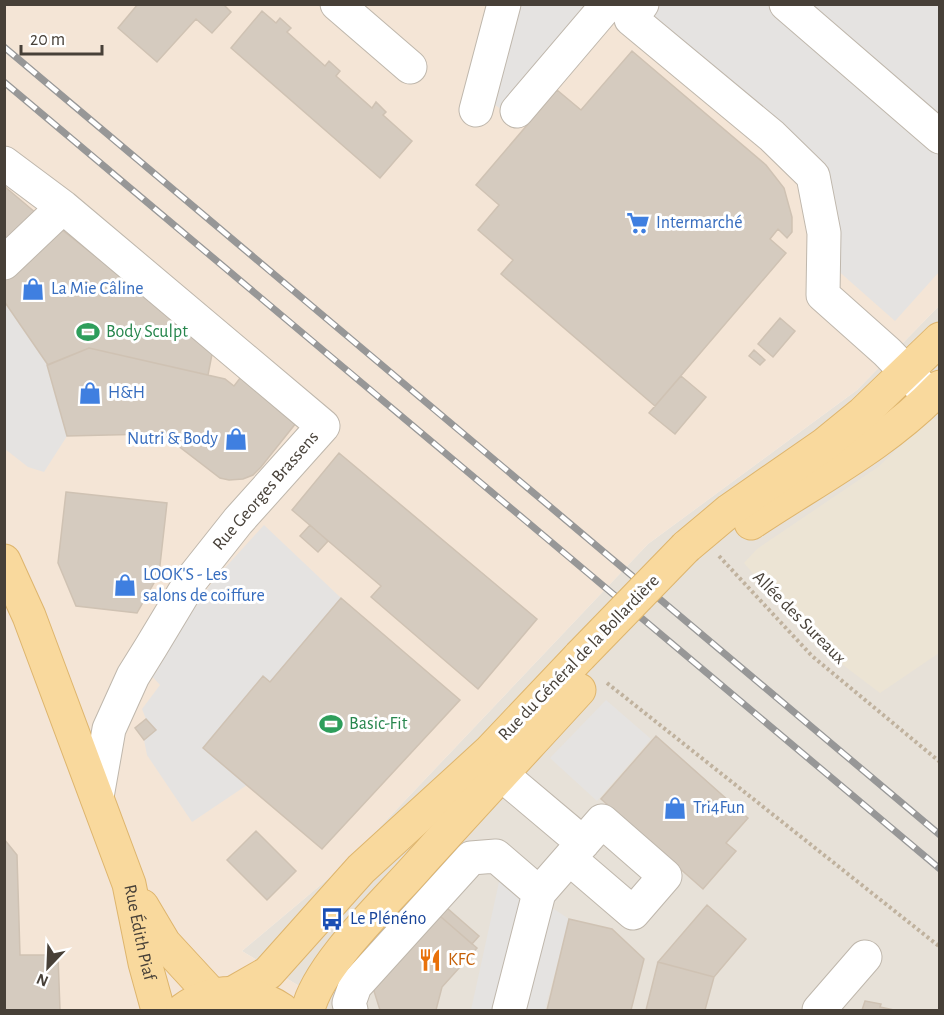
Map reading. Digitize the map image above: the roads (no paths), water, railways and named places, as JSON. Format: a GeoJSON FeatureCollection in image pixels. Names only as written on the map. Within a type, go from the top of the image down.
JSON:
{"type":"FeatureCollection","features":[{"type":"Feature","properties":{"kind":"main road","name":"Rue du Général de la Bollardière"},"geometry":{"type":"LineString","coordinates":[[315,985],[495,763],[588,664],[701,554],[730,510],[825,444],[863,413],[939,339]]}},
{"type":"Feature","properties":{"kind":"main road","name":"Rue du Général de la Bollardière"},"geometry":{"type":"LineString","coordinates":[[701,554],[882,438],[935,392]]}},
{"type":"Feature","properties":{"kind":"main road"},"geometry":{"type":"LineString","coordinates":[[4,561],[29,616],[129,884]]}},
{"type":"Feature","properties":{"kind":"main road"},"geometry":{"type":"LineString","coordinates":[[4,587],[29,616]]}},
{"type":"Feature","properties":{"kind":"main road","name":"Rue du Général de la Bollardière"},"geometry":{"type":"LineString","coordinates":[[183,1011],[192,1003],[223,994],[267,973],[361,869],[495,763]]}},
{"type":"Feature","properties":{"kind":"main road","name":"Rue Édith Piaf"},"geometry":{"type":"LineString","coordinates":[[129,884],[164,943],[223,994]]}},
{"type":"Feature","properties":{"kind":"main road","name":"Rue Édith Piaf"},"geometry":{"type":"LineString","coordinates":[[129,884],[145,963],[158,1011]]}},
{"type":"Feature","properties":{"kind":"main road"},"geometry":{"type":"LineString","coordinates":[[223,994],[255,996],[282,1011]]}},
{"type":"Feature","properties":{"kind":"street"},"geometry":{"type":"LineString","coordinates":[[337,4],[410,67]]}},
{"type":"Feature","properties":{"kind":"street"},"geometry":{"type":"LineString","coordinates":[[476,110],[504,4]]}},
{"type":"Feature","properties":{"kind":"street"},"geometry":{"type":"LineString","coordinates":[[786,4],[939,137]]}},
{"type":"Feature","properties":{"kind":"street"},"geometry":{"type":"LineString","coordinates":[[517,111],[624,8],[772,136],[813,176],[824,233],[823,295],[888,352],[907,372],[935,392]]}},
{"type":"Feature","properties":{"kind":"street","name":"Rue Georges Brassens"},"geometry":{"type":"LineString","coordinates":[[4,163],[63,207],[323,426],[238,520],[192,579],[133,676],[109,729],[97,797]]}},
{"type":"Feature","properties":{"kind":"street"},"geometry":{"type":"LineString","coordinates":[[4,263],[63,207]]}},
{"type":"Feature","properties":{"kind":"street"},"geometry":{"type":"LineString","coordinates":[[495,763],[576,851],[539,893],[509,1011]]}},
{"type":"Feature","properties":{"kind":"street"},"geometry":{"type":"LineString","coordinates":[[351,1011],[349,1003],[354,986],[471,858],[496,856],[539,893]]}},
{"type":"Feature","properties":{"kind":"street"},"geometry":{"type":"LineString","coordinates":[[819,1011],[865,957]]}},
{"type":"Feature","properties":{"kind":"street"},"geometry":{"type":"LineString","coordinates":[[287,1011],[315,985]]}},
{"type":"Feature","properties":{"kind":"railway"},"geometry":{"type":"LineString","coordinates":[[4,47],[940,835]]}},
{"type":"Feature","properties":{"kind":"railway"},"geometry":{"type":"LineString","coordinates":[[4,82],[940,869]]}},
{"type":"Feature","properties":{"kind":"place","name":"Intermarché"},"geometry":{"type":"Point","coordinates":[638,223]}},
{"type":"Feature","properties":{"kind":"place","name":"La Mie Câline"},"geometry":{"type":"Point","coordinates":[33,289]}},
{"type":"Feature","properties":{"kind":"place","name":"Body Sculpt"},"geometry":{"type":"Point","coordinates":[88,332]}},
{"type":"Feature","properties":{"kind":"place","name":"H&H"},"geometry":{"type":"Point","coordinates":[90,393]}},
{"type":"Feature","properties":{"kind":"place","name":"Nutri & Body"},"geometry":{"type":"Point","coordinates":[236,439]}},
{"type":"Feature","properties":{"kind":"place","name":"LOOK'S - Les salons de coiffure"},"geometry":{"type":"Point","coordinates":[125,585]}},
{"type":"Feature","properties":{"kind":"place","name":"Basic-Fit"},"geometry":{"type":"Point","coordinates":[331,724]}},
{"type":"Feature","properties":{"kind":"place","name":"Tri4Fun"},"geometry":{"type":"Point","coordinates":[675,808]}},
{"type":"Feature","properties":{"kind":"place","name":"Le Plénéno"},"geometry":{"type":"Point","coordinates":[332,919]}},
{"type":"Feature","properties":{"kind":"place","name":"KFC"},"geometry":{"type":"Point","coordinates":[430,960]}}]}
